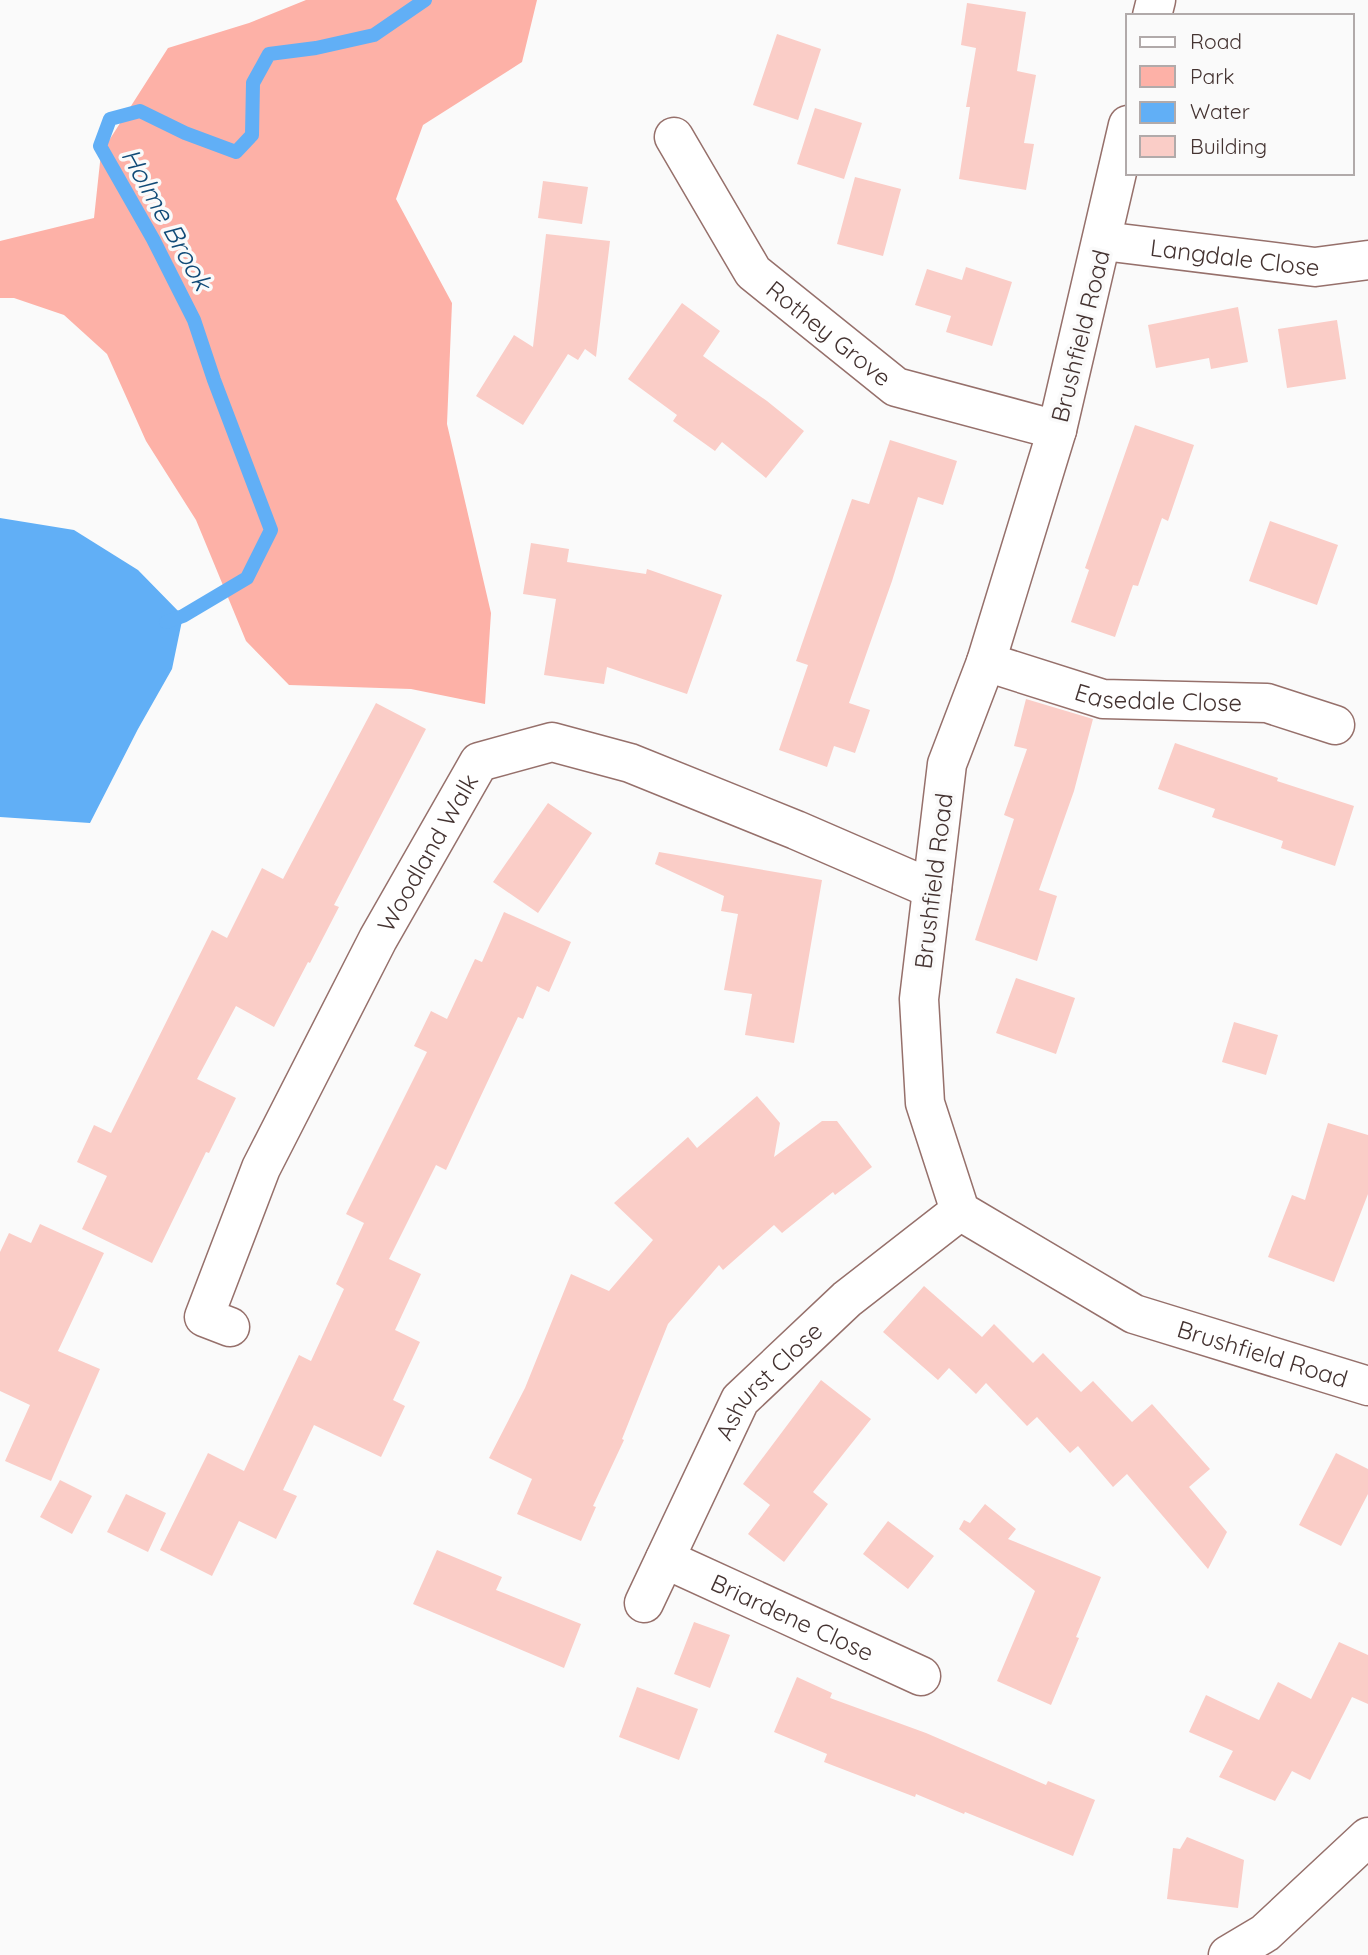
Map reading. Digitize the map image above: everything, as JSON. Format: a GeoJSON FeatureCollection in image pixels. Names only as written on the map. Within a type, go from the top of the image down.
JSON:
{"type":"FeatureCollection","features":[{"type":"Feature","properties":{"kind":"street","name":"Brushfield Road"},"geometry":{"type":"LineString","coordinates":[[1126,134],[1057,430],[986,662],[947,764],[919,999],[925,1103],[960,1211],[1134,1314],[1368,1386]]}},
{"type":"Feature","properties":{"kind":"street","name":"Rothey Grove"},"geometry":{"type":"LineString","coordinates":[[674,137],[753,272],[896,387],[1057,430]]}},
{"type":"Feature","properties":{"kind":"street","name":"Langdale Close"},"geometry":{"type":"LineString","coordinates":[[1103,241],[1315,267],[1368,260]]}},
{"type":"Feature","properties":{"kind":"street","name":"Easedale Close"},"geometry":{"type":"LineString","coordinates":[[986,662],[1103,699],[1267,703],[1335,725]]}},
{"type":"Feature","properties":{"kind":"street","name":"Woodland Walk"},"geometry":{"type":"LineString","coordinates":[[230,1327],[204,1317],[261,1168],[378,939],[479,761],[552,742],[630,763],[932,889]]}},
{"type":"Feature","properties":{"kind":"street","name":"Ashurst Close"},"geometry":{"type":"LineString","coordinates":[[644,1603],[740,1400],[847,1299],[960,1211]]}},
{"type":"Feature","properties":{"kind":"street","name":"Briardene Close"},"geometry":{"type":"LineString","coordinates":[[665,1559],[920,1676]]}},
{"type":"Feature","properties":{"kind":"street"},"geometry":{"type":"LineString","coordinates":[[1228,1955],[1265,1933],[1368,1837]]}},
{"type":"Feature","properties":{"kind":"green space"},"geometry":{"type":"Polygon","coordinates":[[[306,0],[537,0],[522,62],[423,125],[396,199],[452,303],[447,424],[491,613],[485,704],[411,689],[289,685],[246,641],[196,520],[146,441],[107,354],[64,315],[14,298],[0,298],[0,241],[94,218],[101,153],[168,48],[249,23],[306,0]]]}},
{"type":"Feature","properties":{"kind":"water"},"geometry":{"type":"Polygon","coordinates":[[[0,518],[74,530],[138,570],[183,616],[172,669],[90,823],[0,817],[0,518]]]}},
{"type":"Feature","properties":{"kind":"building"},"geometry":{"type":"Polygon","coordinates":[[[967,3],[1026,12],[1017,71],[1036,75],[1024,143],[1034,144],[1026,190],[959,179],[970,107],[966,107],[976,48],[961,45],[967,3]]]}},
{"type":"Feature","properties":{"kind":"building"},"geometry":{"type":"Polygon","coordinates":[[[777,34],[821,49],[798,120],[753,105],[777,34]]]}},
{"type":"Feature","properties":{"kind":"building"},"geometry":{"type":"Polygon","coordinates":[[[815,108],[862,123],[844,179],[797,164],[815,108]]]}},
{"type":"Feature","properties":{"kind":"building"},"geometry":{"type":"Polygon","coordinates":[[[855,177],[901,189],[883,256],[837,244],[855,177]]]}},
{"type":"Feature","properties":{"kind":"building"},"geometry":{"type":"Polygon","coordinates":[[[543,181],[588,187],[582,224],[538,218],[543,181]]]}},
{"type":"Feature","properties":{"kind":"building"},"geometry":{"type":"Polygon","coordinates":[[[546,234],[610,241],[596,357],[585,349],[578,360],[568,354],[523,425],[476,396],[514,335],[533,347],[546,234]]]}},
{"type":"Feature","properties":{"kind":"building"},"geometry":{"type":"Polygon","coordinates":[[[966,267],[1012,282],[992,346],[946,332],[951,316],[915,305],[927,269],[962,280],[966,267]]]}},
{"type":"Feature","properties":{"kind":"building"},"geometry":{"type":"Polygon","coordinates":[[[682,303],[720,331],[703,356],[804,431],[766,478],[722,442],[715,451],[673,421],[677,415],[628,379],[682,303]]]}},
{"type":"Feature","properties":{"kind":"building"},"geometry":{"type":"Polygon","coordinates":[[[1238,307],[1248,362],[1211,369],[1209,358],[1156,368],[1148,325],[1238,307]]]}},
{"type":"Feature","properties":{"kind":"building"},"geometry":{"type":"Polygon","coordinates":[[[1337,320],[1346,379],[1287,388],[1278,329],[1337,320]]]}},
{"type":"Feature","properties":{"kind":"building"},"geometry":{"type":"Polygon","coordinates":[[[1135,425],[1194,445],[1168,521],[1162,518],[1138,586],[1133,585],[1115,637],[1071,622],[1089,570],[1085,568],[1135,425]]]}},
{"type":"Feature","properties":{"kind":"building"},"geometry":{"type":"Polygon","coordinates":[[[890,440],[957,461],[943,505],[918,497],[849,703],[870,710],[855,753],[834,746],[827,767],[779,750],[808,665],[796,661],[852,499],[869,504],[890,440]]]}},
{"type":"Feature","properties":{"kind":"building"},"geometry":{"type":"Polygon","coordinates":[[[1270,521],[1338,545],[1317,605],[1249,581],[1270,521]]]}},
{"type":"Feature","properties":{"kind":"building"},"geometry":{"type":"Polygon","coordinates":[[[531,543],[569,549],[567,562],[646,574],[647,569],[722,595],[687,694],[607,667],[604,684],[544,675],[556,599],[523,594],[531,543]]]}},
{"type":"Feature","properties":{"kind":"building"},"geometry":{"type":"Polygon","coordinates":[[[1026,699],[1093,719],[1074,791],[1039,890],[1057,896],[1037,961],[975,940],[1014,819],[1004,815],[1027,749],[1014,746],[1026,699]]]}},
{"type":"Feature","properties":{"kind":"building"},"geometry":{"type":"Polygon","coordinates":[[[376,703],[426,729],[334,905],[339,907],[274,1027],[236,1006],[197,1079],[236,1098],[209,1153],[206,1152],[152,1263],[82,1229],[107,1176],[77,1162],[94,1125],[111,1133],[212,930],[227,938],[262,868],[283,879],[376,703]]]}},
{"type":"Feature","properties":{"kind":"building"},"geometry":{"type":"Polygon","coordinates":[[[1175,743],[1354,806],[1335,866],[1281,848],[1283,841],[1212,817],[1215,809],[1158,789],[1175,743]]]}},
{"type":"Feature","properties":{"kind":"building"},"geometry":{"type":"Polygon","coordinates":[[[548,803],[592,833],[538,913],[493,882],[548,803]]]}},
{"type":"Feature","properties":{"kind":"building"},"geometry":{"type":"Polygon","coordinates":[[[659,852],[822,880],[794,1043],[745,1035],[752,994],[724,990],[738,914],[721,911],[724,896],[655,864],[659,852]]]}},
{"type":"Feature","properties":{"kind":"building"},"geometry":{"type":"Polygon","coordinates":[[[504,912],[571,942],[549,992],[537,986],[523,1019],[518,1017],[446,1170],[436,1165],[389,1259],[421,1274],[395,1330],[420,1342],[393,1400],[405,1406],[381,1457],[314,1425],[283,1490],[297,1496],[276,1539],[239,1521],[212,1576],[160,1550],[208,1453],[244,1471],[299,1355],[311,1361],[344,1289],[336,1284],[364,1223],[346,1214],[427,1052],[414,1046],[431,1011],[447,1019],[475,959],[482,962],[504,912]]]}},
{"type":"Feature","properties":{"kind":"building"},"geometry":{"type":"Polygon","coordinates":[[[1016,978],[1075,998],[1056,1054],[996,1033],[1016,978]]]}},
{"type":"Feature","properties":{"kind":"building"},"geometry":{"type":"Polygon","coordinates":[[[1234,1022],[1278,1035],[1266,1075],[1222,1062],[1234,1022]]]}},
{"type":"Feature","properties":{"kind":"building"},"geometry":{"type":"Polygon","coordinates":[[[757,1096],[780,1123],[774,1157],[822,1121],[837,1121],[872,1167],[835,1195],[833,1192],[782,1233],[774,1225],[723,1270],[719,1265],[668,1324],[622,1439],[624,1440],[593,1506],[596,1507],[581,1541],[517,1514],[532,1479],[489,1458],[525,1388],[571,1274],[609,1291],[653,1240],[614,1203],[688,1137],[697,1148],[757,1096]]]}},
{"type":"Feature","properties":{"kind":"building"},"geometry":{"type":"Polygon","coordinates":[[[1328,1123],[1368,1135],[1368,1194],[1334,1282],[1268,1257],[1292,1195],[1305,1200],[1328,1123]]]}},
{"type":"Feature","properties":{"kind":"building"},"geometry":{"type":"Polygon","coordinates":[[[40,1224],[104,1253],[58,1351],[100,1369],[51,1481],[5,1461],[30,1405],[0,1391],[0,1252],[9,1233],[31,1243],[40,1224]]]}},
{"type":"Feature","properties":{"kind":"building"},"geometry":{"type":"Polygon","coordinates":[[[924,1286],[982,1337],[994,1324],[1033,1363],[1043,1353],[1081,1392],[1093,1381],[1132,1422],[1152,1404],[1210,1469],[1189,1487],[1227,1532],[1208,1569],[1127,1474],[1113,1487],[1078,1446],[1070,1453],[1037,1417],[1027,1426],[986,1383],[976,1394],[949,1368],[938,1380],[883,1332],[924,1286]]]}},
{"type":"Feature","properties":{"kind":"building"},"geometry":{"type":"Polygon","coordinates":[[[821,1380],[871,1419],[813,1492],[828,1504],[784,1562],[748,1534],[770,1505],[743,1484],[821,1380]]]}},
{"type":"Feature","properties":{"kind":"building"},"geometry":{"type":"Polygon","coordinates":[[[1336,1453],[1368,1469],[1368,1494],[1341,1546],[1299,1525],[1336,1453]]]}},
{"type":"Feature","properties":{"kind":"building"},"geometry":{"type":"Polygon","coordinates":[[[60,1480],[92,1496],[72,1534],[40,1517],[60,1480]]]}},
{"type":"Feature","properties":{"kind":"building"},"geometry":{"type":"Polygon","coordinates":[[[126,1494],[166,1513],[148,1552],[107,1532],[126,1494]]]}},
{"type":"Feature","properties":{"kind":"building"},"geometry":{"type":"Polygon","coordinates":[[[985,1504],[1016,1529],[1008,1539],[1101,1577],[1051,1705],[997,1681],[1035,1591],[959,1529],[964,1520],[970,1523],[985,1504]]]}},
{"type":"Feature","properties":{"kind":"building"},"geometry":{"type":"Polygon","coordinates":[[[888,1521],[934,1556],[908,1589],[863,1554],[888,1521]]]}},
{"type":"Feature","properties":{"kind":"building"},"geometry":{"type":"Polygon","coordinates":[[[437,1550],[502,1577],[496,1590],[581,1624],[564,1668],[413,1604],[437,1550]]]}},
{"type":"Feature","properties":{"kind":"building"},"geometry":{"type":"Polygon","coordinates":[[[694,1622],[730,1635],[710,1688],[674,1674],[694,1622]]]}},
{"type":"Feature","properties":{"kind":"building"},"geometry":{"type":"Polygon","coordinates":[[[1339,1642],[1368,1655],[1368,1704],[1352,1697],[1310,1780],[1292,1771],[1275,1801],[1219,1777],[1233,1751],[1189,1732],[1206,1695],[1259,1720],[1278,1682],[1311,1699],[1339,1642]]]}},
{"type":"Feature","properties":{"kind":"building"},"geometry":{"type":"Polygon","coordinates":[[[797,1677],[832,1693],[830,1698],[926,1733],[1046,1785],[1048,1781],[1095,1800],[1073,1856],[965,1812],[964,1814],[916,1794],[915,1797],[824,1762],[827,1754],[774,1732],[797,1677]]]}},
{"type":"Feature","properties":{"kind":"building"},"geometry":{"type":"Polygon","coordinates":[[[637,1687],[698,1709],[679,1760],[619,1737],[637,1687]]]}},
{"type":"Feature","properties":{"kind":"building"},"geometry":{"type":"Polygon","coordinates":[[[1187,1837],[1244,1860],[1238,1908],[1167,1899],[1173,1848],[1180,1849],[1187,1837]]]}},
{"type":"Feature","properties":{"kind":"waterway","name":"Holme Brook"},"geometry":{"type":"LineString","coordinates":[[166,622],[183,616],[247,578],[271,530],[194,320],[153,239],[100,146],[110,119],[140,111],[185,133],[236,152],[252,135],[253,83],[269,54],[316,48],[374,35],[425,0]]}}]}
